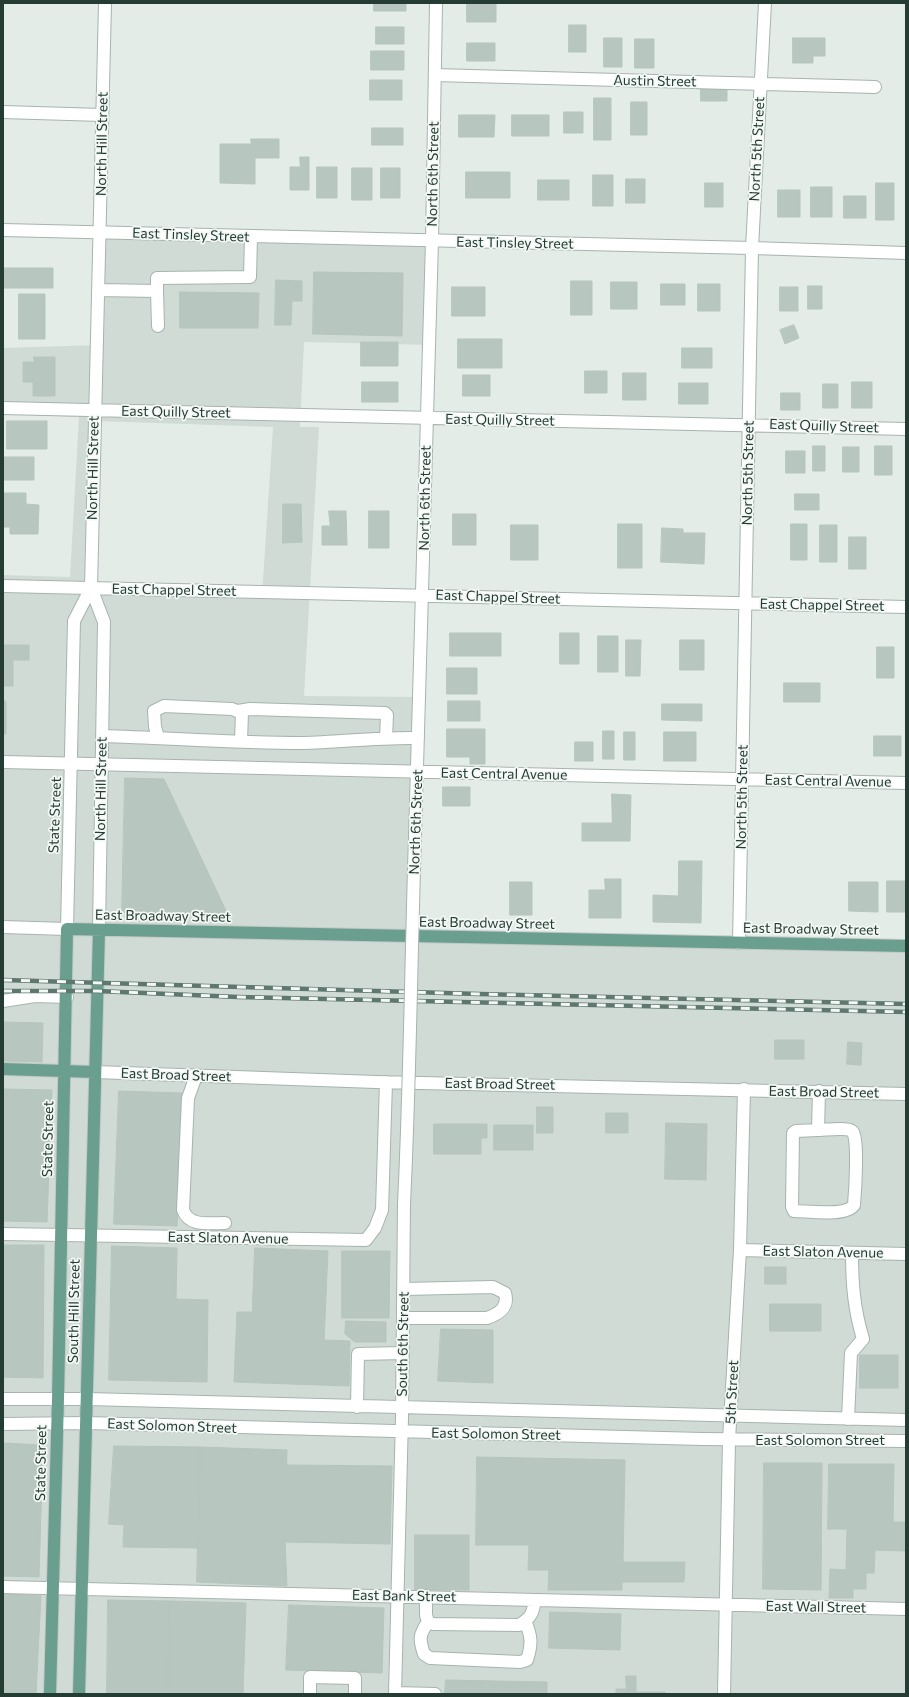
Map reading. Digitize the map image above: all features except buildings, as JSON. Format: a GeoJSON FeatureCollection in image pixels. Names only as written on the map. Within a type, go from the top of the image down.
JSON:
{"type":"FeatureCollection","features":[{"type":"Feature","properties":{"kind":"main road","name":"East Broadway Street"},"geometry":{"type":"LineString","coordinates":[[67,929],[906,946]]}},
{"type":"Feature","properties":{"kind":"main road","name":"State Street"},"geometry":{"type":"LineString","coordinates":[[50,1694],[58,1399],[67,929]]}},
{"type":"Feature","properties":{"kind":"main road","name":"South Hill Street"},"geometry":{"type":"LineString","coordinates":[[79,1694],[99,930]]}},
{"type":"Feature","properties":{"kind":"main road"},"geometry":{"type":"LineString","coordinates":[[3,1069],[95,1072]]}},
{"type":"Feature","properties":{"kind":"street","name":"North Hill Street"},"geometry":{"type":"LineString","coordinates":[[99,930],[104,622],[90,588],[105,3]]}},
{"type":"Feature","properties":{"kind":"street","name":"North 6th Street"},"geometry":{"type":"LineString","coordinates":[[410,993],[432,241],[436,3]]}},
{"type":"Feature","properties":{"kind":"street","name":"North 5th Street"},"geometry":{"type":"LineString","coordinates":[[739,943],[752,248],[765,3]]}},
{"type":"Feature","properties":{"kind":"street","name":"Austin Street"},"geometry":{"type":"LineString","coordinates":[[435,75],[875,87]]}},
{"type":"Feature","properties":{"kind":"street"},"geometry":{"type":"LineString","coordinates":[[3,112],[102,115]]}},
{"type":"Feature","properties":{"kind":"street","name":"East Tinsley Street"},"geometry":{"type":"LineString","coordinates":[[3,230],[906,253]]}},
{"type":"Feature","properties":{"kind":"street"},"geometry":{"type":"LineString","coordinates":[[158,326],[157,278],[250,276],[251,236]]}},
{"type":"Feature","properties":{"kind":"street"},"geometry":{"type":"LineString","coordinates":[[98,290],[157,291]]}},
{"type":"Feature","properties":{"kind":"street","name":"East Quilly Street"},"geometry":{"type":"LineString","coordinates":[[3,408],[749,424],[906,429]]}},
{"type":"Feature","properties":{"kind":"street","name":"East Chappel Street"},"geometry":{"type":"LineString","coordinates":[[3,586],[906,607]]}},
{"type":"Feature","properties":{"kind":"street","name":"State Street"},"geometry":{"type":"LineString","coordinates":[[67,929],[74,621],[90,588]]}},
{"type":"Feature","properties":{"kind":"street"},"geometry":{"type":"LineString","coordinates":[[158,737],[155,727],[154,711],[164,706],[232,709],[242,713],[241,741]]}},
{"type":"Feature","properties":{"kind":"street"},"geometry":{"type":"LineString","coordinates":[[238,711],[250,709],[385,713],[387,715],[386,738]]}},
{"type":"Feature","properties":{"kind":"street"},"geometry":{"type":"LineString","coordinates":[[103,736],[303,743],[386,738],[418,738]]}},
{"type":"Feature","properties":{"kind":"street","name":"East Central Avenue"},"geometry":{"type":"LineString","coordinates":[[3,762],[906,783]]}},
{"type":"Feature","properties":{"kind":"street"},"geometry":{"type":"LineString","coordinates":[[3,927],[67,929]]}},
{"type":"Feature","properties":{"kind":"street","name":"South 6th Street"},"geometry":{"type":"LineString","coordinates":[[395,1693],[402,1432],[404,1204],[409,1106],[410,993]]}},
{"type":"Feature","properties":{"kind":"street"},"geometry":{"type":"LineString","coordinates":[[3,1001],[35,996],[66,997]]}},
{"type":"Feature","properties":{"kind":"street","name":"East Broad Street"},"geometry":{"type":"LineString","coordinates":[[95,1072],[386,1082],[906,1094]]}},
{"type":"Feature","properties":{"kind":"street"},"geometry":{"type":"LineString","coordinates":[[196,1076],[188,1098],[183,1210],[186,1218],[192,1222],[225,1223]]}},
{"type":"Feature","properties":{"kind":"street","name":"East Slaton Avenue"},"geometry":{"type":"LineString","coordinates":[[3,1234],[366,1240],[375,1228],[382,1210],[386,1082]]}},
{"type":"Feature","properties":{"kind":"street","name":"5th Street"},"geometry":{"type":"LineString","coordinates":[[724,1694],[729,1440],[740,1250],[744,1090]]}},
{"type":"Feature","properties":{"kind":"street"},"geometry":{"type":"LineString","coordinates":[[818,1130],[819,1091]]}},
{"type":"Feature","properties":{"kind":"street"},"geometry":{"type":"LineString","coordinates":[[844,1129],[851,1130],[854,1134],[856,1154],[854,1205],[852,1208],[844,1211],[794,1211],[792,1207],[793,1133],[796,1130],[818,1130],[844,1129]]}},
{"type":"Feature","properties":{"kind":"street","name":"East Slaton Avenue"},"geometry":{"type":"LineString","coordinates":[[740,1250],[906,1254]]}},
{"type":"Feature","properties":{"kind":"street"},"geometry":{"type":"LineString","coordinates":[[848,1419],[851,1353],[863,1339],[856,1317],[852,1286],[852,1253]]}},
{"type":"Feature","properties":{"kind":"street"},"geometry":{"type":"LineString","coordinates":[[404,1289],[493,1287],[505,1293],[506,1297],[503,1308],[496,1315],[487,1318],[404,1318]]}},
{"type":"Feature","properties":{"kind":"street"},"geometry":{"type":"LineString","coordinates":[[357,1407],[358,1354],[403,1353]]}},
{"type":"Feature","properties":{"kind":"street","name":"East Solomon Street"},"geometry":{"type":"LineString","coordinates":[[3,1399],[87,1399],[730,1417],[906,1420]]}},
{"type":"Feature","properties":{"kind":"street","name":"East Solomon Street"},"geometry":{"type":"LineString","coordinates":[[3,1424],[57,1423],[729,1440],[906,1441]]}},
{"type":"Feature","properties":{"kind":"street","name":"East Bank Street"},"geometry":{"type":"LineString","coordinates":[[3,1587],[82,1590],[426,1596],[725,1605]]}},
{"type":"Feature","properties":{"kind":"street"},"geometry":{"type":"LineString","coordinates":[[426,1596],[426,1615],[428,1622]]}},
{"type":"Feature","properties":{"kind":"street"},"geometry":{"type":"LineString","coordinates":[[428,1622],[433,1624],[519,1625],[530,1618],[533,1612],[535,1600]]}},
{"type":"Feature","properties":{"kind":"street","name":"East Wall Street"},"geometry":{"type":"LineString","coordinates":[[725,1605],[906,1609]]}},
{"type":"Feature","properties":{"kind":"street"},"geometry":{"type":"LineString","coordinates":[[428,1622],[421,1632],[420,1643],[424,1654],[430,1658],[520,1662],[527,1660],[531,1647],[531,1633],[526,1621]]}},
{"type":"Feature","properties":{"kind":"street"},"geometry":{"type":"LineString","coordinates":[[310,1694],[310,1678],[355,1678],[355,1694]]}},
{"type":"Feature","properties":{"kind":"street"},"geometry":{"type":"LineString","coordinates":[[395,1693],[435,1694]]}},
{"type":"Feature","properties":{"kind":"shaded area"},"geometry":{"type":"Polygon","coordinates":[[[102,236],[436,244],[432,345],[304,342],[300,427],[319,427],[304,696],[424,697],[416,936],[906,947],[906,1694],[3,1694],[3,575],[70,577],[79,417],[3,414],[3,348],[101,345],[102,236]],[[97,421],[86,588],[262,596],[273,427],[97,421]]]}},
{"type":"Feature","properties":{"kind":"railway"},"geometry":{"type":"LineString","coordinates":[[3,980],[479,994],[906,1004]]}},
{"type":"Feature","properties":{"kind":"railway"},"geometry":{"type":"LineString","coordinates":[[3,991],[97,991],[238,997],[906,1012]]}}]}
